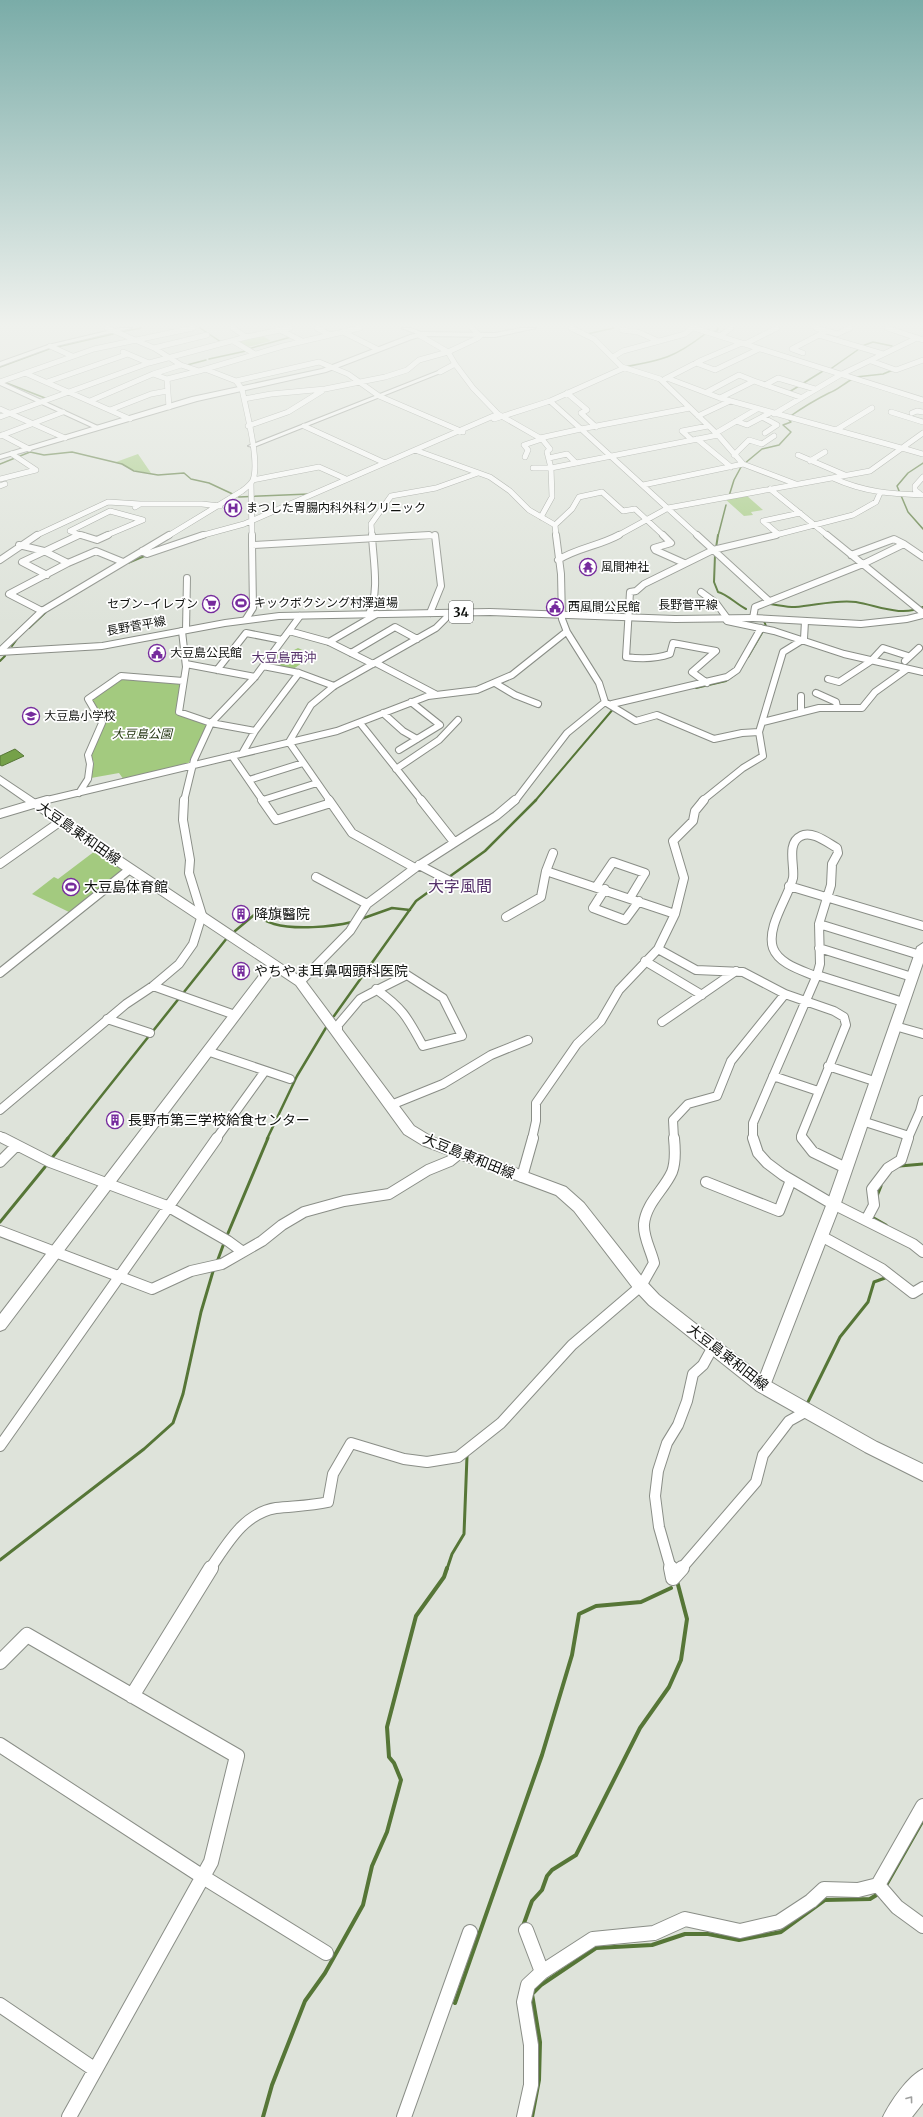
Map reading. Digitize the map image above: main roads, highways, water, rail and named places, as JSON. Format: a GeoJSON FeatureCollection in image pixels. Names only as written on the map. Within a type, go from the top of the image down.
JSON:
{"type":"FeatureCollection","features":[{"type":"Feature","properties":{"kind":"main road"},"geometry":{"type":"LineString","coordinates":[[0,457],[16,456],[28,449],[102,427]]}},
{"type":"Feature","properties":{"kind":"main road","name":"長野菅平線"},"geometry":{"type":"LineString","coordinates":[[0,651],[92,647],[136,641],[246,619],[300,616],[452,612],[629,617],[754,618],[861,624],[907,619],[921,612]]}},
{"type":"Feature","properties":{"kind":"main road","name":"大豆島東和田線"},"geometry":{"type":"LineString","coordinates":[[0,779],[130,869],[202,915],[300,982],[410,1130],[427,1141],[561,1191],[578,1207],[640,1286],[654,1300],[714,1345],[763,1386],[864,1444],[923,1473]]}},
{"type":"Feature","properties":{"kind":"main road"},"geometry":{"type":"LineString","coordinates":[[896,2117],[923,2082]]}},
{"type":"Feature","properties":{"kind":"waterway"},"geometry":{"type":"LineString","coordinates":[[744,464],[762,449],[779,445],[791,432],[785,427]]}},
{"type":"Feature","properties":{"kind":"waterway"},"geometry":{"type":"LineString","coordinates":[[0,464],[30,452],[44,455],[72,452],[122,464],[134,471],[158,475],[184,473],[191,479],[209,483],[239,497],[309,494]]}},
{"type":"Feature","properties":{"kind":"waterway"},"geometry":{"type":"LineString","coordinates":[[923,463],[908,473],[897,486],[908,512],[923,529]]}},
{"type":"Feature","properties":{"kind":"waterway"},"geometry":{"type":"LineString","coordinates":[[729,496],[734,480],[741,467]]}},
{"type":"Feature","properties":{"kind":"waterway"},"geometry":{"type":"LineString","coordinates":[[718,536],[726,505]]}},
{"type":"Feature","properties":{"kind":"waterway"},"geometry":{"type":"LineString","coordinates":[[716,548],[718,535]]}},
{"type":"Feature","properties":{"kind":"waterway"},"geometry":{"type":"LineString","coordinates":[[128,563],[147,555]]}},
{"type":"Feature","properties":{"kind":"waterway"},"geometry":{"type":"LineString","coordinates":[[715,555],[714,582],[718,592],[746,609]]}},
{"type":"Feature","properties":{"kind":"waterway"},"geometry":{"type":"LineString","coordinates":[[770,604],[795,607],[848,601],[898,611],[915,610],[923,607]]}},
{"type":"Feature","properties":{"kind":"waterway"},"geometry":{"type":"LineString","coordinates":[[29,628],[46,612]]}},
{"type":"Feature","properties":{"kind":"waterway"},"geometry":{"type":"LineString","coordinates":[[748,657],[766,626],[764,621]]}},
{"type":"Feature","properties":{"kind":"waterway"},"geometry":{"type":"LineString","coordinates":[[12,646],[17,639]]}},
{"type":"Feature","properties":{"kind":"waterway"},"geometry":{"type":"LineString","coordinates":[[0,661],[5,656]]}},
{"type":"Feature","properties":{"kind":"waterway"},"geometry":{"type":"LineString","coordinates":[[696,688],[726,681],[737,673]]}},
{"type":"Feature","properties":{"kind":"waterway"},"geometry":{"type":"LineString","coordinates":[[535,801],[614,708]]}},
{"type":"Feature","properties":{"kind":"waterway"},"geometry":{"type":"LineString","coordinates":[[449,877],[485,851],[535,801]]}},
{"type":"Feature","properties":{"kind":"waterway"},"geometry":{"type":"LineString","coordinates":[[410,910],[416,901],[445,880]]}},
{"type":"Feature","properties":{"kind":"waterway"},"geometry":{"type":"LineString","coordinates":[[361,919],[392,908],[410,910]]}},
{"type":"Feature","properties":{"kind":"waterway"},"geometry":{"type":"LineString","coordinates":[[334,1016],[410,910]]}},
{"type":"Feature","properties":{"kind":"waterway"},"geometry":{"type":"LineString","coordinates":[[235,931],[254,915],[274,924],[292,927],[324,926],[352,922]]}},
{"type":"Feature","properties":{"kind":"waterway"},"geometry":{"type":"LineString","coordinates":[[67,1139],[227,938]]}},
{"type":"Feature","properties":{"kind":"waterway"},"geometry":{"type":"LineString","coordinates":[[267,1139],[297,1076],[327,1026]]}},
{"type":"Feature","properties":{"kind":"waterway"},"geometry":{"type":"LineString","coordinates":[[51,1159],[68,1138]]}},
{"type":"Feature","properties":{"kind":"waterway"},"geometry":{"type":"LineString","coordinates":[[226,1238],[268,1138]]}},
{"type":"Feature","properties":{"kind":"waterway"},"geometry":{"type":"LineString","coordinates":[[900,1166],[923,1164]]}},
{"type":"Feature","properties":{"kind":"waterway"},"geometry":{"type":"LineString","coordinates":[[0,1222],[45,1167]]}},
{"type":"Feature","properties":{"kind":"waterway"},"geometry":{"type":"LineString","coordinates":[[877,1196],[881,1186]]}},
{"type":"Feature","properties":{"kind":"waterway"},"geometry":{"type":"LineString","coordinates":[[872,1217],[886,1225]]}},
{"type":"Feature","properties":{"kind":"waterway"},"geometry":{"type":"LineString","coordinates":[[217,1262],[224,1243]]}},
{"type":"Feature","properties":{"kind":"waterway"},"geometry":{"type":"LineString","coordinates":[[0,1560],[144,1449],[173,1423],[183,1394],[201,1312],[214,1268]]}},
{"type":"Feature","properties":{"kind":"waterway"},"geometry":{"type":"LineString","coordinates":[[807,1404],[840,1337],[868,1302],[874,1282],[885,1278]]}},
{"type":"Feature","properties":{"kind":"waterway"},"geometry":{"type":"LineString","coordinates":[[447,1569],[452,1554],[464,1534],[467,1456]]}},
{"type":"Feature","properties":{"kind":"waterway"},"geometry":{"type":"LineString","coordinates":[[263,2117],[272,2085],[305,2001],[325,1973],[363,1905],[372,1866],[387,1832],[401,1780],[394,1763],[389,1757],[387,1727],[416,1616],[444,1577],[447,1568]]}},
{"type":"Feature","properties":{"kind":"waterway"},"geometry":{"type":"LineString","coordinates":[[523,1926],[532,1901],[542,1890],[547,1876],[552,1870],[576,1855],[640,1728],[669,1687],[681,1660],[687,1619],[677,1581]]}},
{"type":"Feature","properties":{"kind":"waterway"},"geometry":{"type":"LineString","coordinates":[[455,2003],[542,1755],[572,1655],[579,1614],[596,1606],[641,1602],[671,1588]]}},
{"type":"Feature","properties":{"kind":"waterway"},"geometry":{"type":"LineString","coordinates":[[885,1887],[923,1820]]}},
{"type":"Feature","properties":{"kind":"waterway"},"geometry":{"type":"LineString","coordinates":[[532,2117],[539,2080],[540,2042],[532,1994],[541,1985],[596,1948],[652,1945],[685,1934],[708,1934],[739,1940],[781,1932],[825,1900],[870,1899],[878,1894]]}},
{"type":"Feature","properties":{"kind":"place","name":"まつした胃腸内科外科クリニック"},"geometry":{"type":"Point","coordinates":[233,508]}},
{"type":"Feature","properties":{"kind":"place","name":"風間神社"},"geometry":{"type":"Point","coordinates":[588,567]}},
{"type":"Feature","properties":{"kind":"place","name":"キックボクシング村澤道場"},"geometry":{"type":"Point","coordinates":[241,603]}},
{"type":"Feature","properties":{"kind":"place","name":"セブン-イレブン"},"geometry":{"type":"Point","coordinates":[211,604]}},
{"type":"Feature","properties":{"kind":"place","name":"西風間公民館"},"geometry":{"type":"Point","coordinates":[555,607]}},
{"type":"Feature","properties":{"kind":"place","name":"大豆島公民館"},"geometry":{"type":"Point","coordinates":[157,653]}},
{"type":"Feature","properties":{"kind":"place","name":"大豆島小学校"},"geometry":{"type":"Point","coordinates":[31,716]}},
{"type":"Feature","properties":{"kind":"place","name":"大豆島体育館"},"geometry":{"type":"Point","coordinates":[71,887]}},
{"type":"Feature","properties":{"kind":"place","name":"降旗醫院"},"geometry":{"type":"Point","coordinates":[241,914]}},
{"type":"Feature","properties":{"kind":"place","name":"やちやま耳鼻咽頭科医院"},"geometry":{"type":"Point","coordinates":[241,971]}},
{"type":"Feature","properties":{"kind":"place","name":"長野市第三学校給食センター"},"geometry":{"type":"Point","coordinates":[115,1120]}},
{"type":"Feature","properties":{"kind":"district","name":"大豆島西沖"},"geometry":{"type":"Point","coordinates":[284,657]}},
{"type":"Feature","properties":{"kind":"district","name":"大字風間"},"geometry":{"type":"Point","coordinates":[460,886]}},
{"type":"Feature","properties":{"kind":"park label","name":"大豆島公園"},"geometry":{"type":"Point","coordinates":[142,734]}}]}
